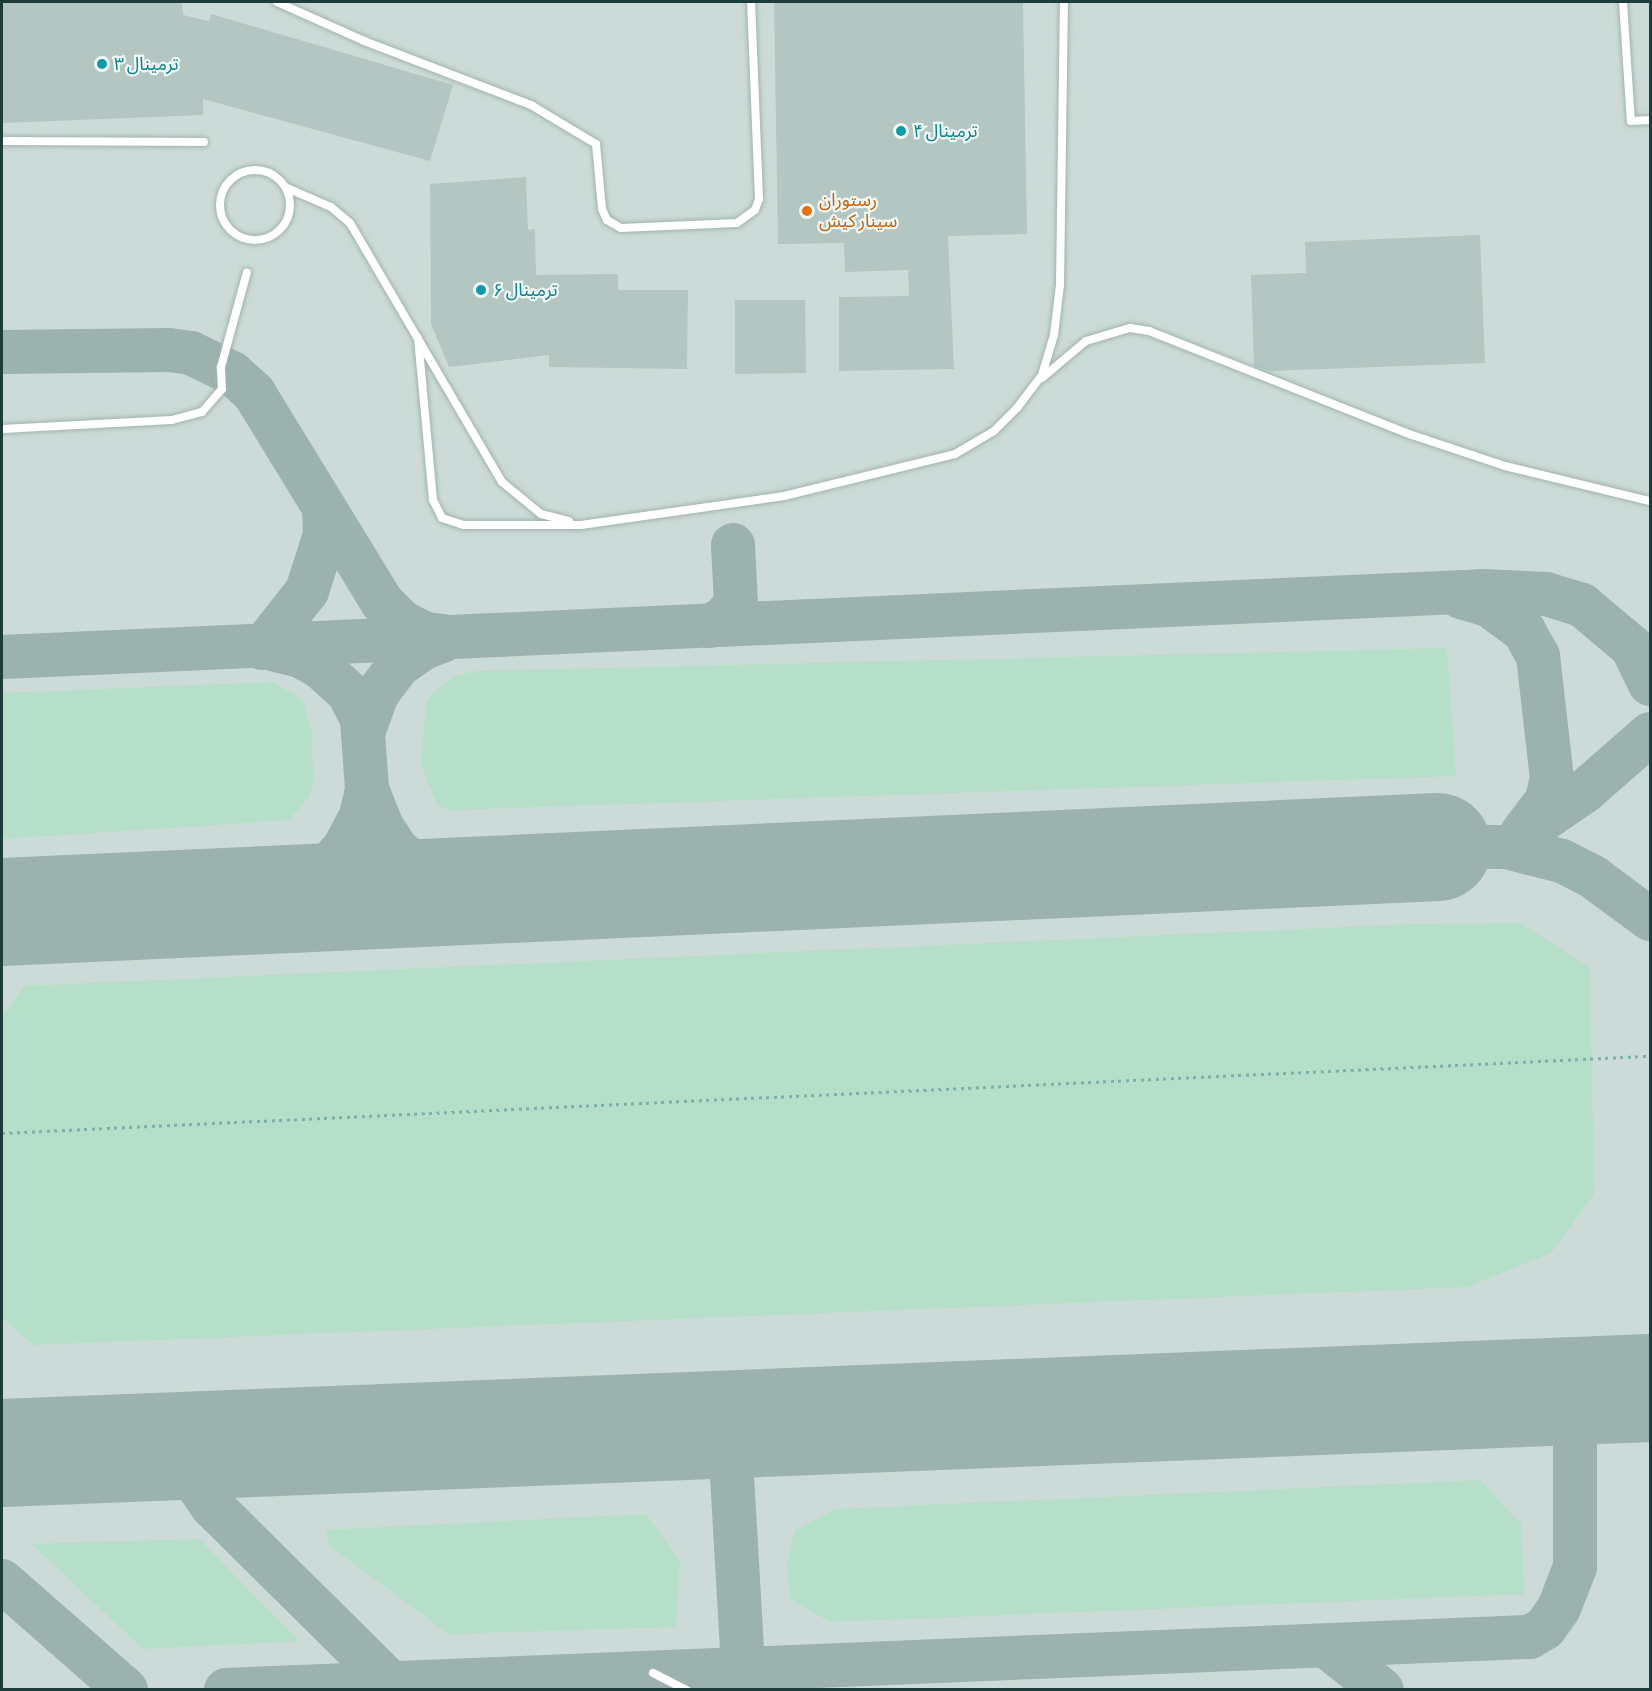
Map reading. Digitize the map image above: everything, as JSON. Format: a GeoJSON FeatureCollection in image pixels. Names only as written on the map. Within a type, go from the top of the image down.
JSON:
{"type":"FeatureCollection","features":[{"type":"Feature","properties":{"kind":"lane"},"geometry":{"type":"LineString","coordinates":[[276,2],[364,41],[531,105],[596,144],[602,209],[607,220],[621,228],[737,223],[755,210],[759,199],[751,2]]}},
{"type":"Feature","properties":{"kind":"lane"},"geometry":{"type":"LineString","coordinates":[[1037,382],[1054,335],[1060,285],[1064,2]]}},
{"type":"Feature","properties":{"kind":"lane"},"geometry":{"type":"LineString","coordinates":[[1623,2],[1631,121],[1650,120]]}},
{"type":"Feature","properties":{"kind":"lane"},"geometry":{"type":"LineString","coordinates":[[2,141],[204,142]]}},
{"type":"Feature","properties":{"kind":"lane"},"geometry":{"type":"LineString","coordinates":[[287,188],[291,200],[287,223],[269,238],[246,240],[226,226],[221,215],[222,192],[237,175],[248,170],[270,172],[287,188],[331,207],[350,223],[502,482],[541,514],[581,525]]}},
{"type":"Feature","properties":{"kind":"lane"},"geometry":{"type":"LineString","coordinates":[[2,429],[172,420],[202,412],[222,390],[221,367],[247,272]]}},
{"type":"Feature","properties":{"kind":"lane"},"geometry":{"type":"LineString","coordinates":[[418,338],[433,500],[442,518],[464,525],[581,525],[784,496],[955,454],[994,430],[1037,382],[1086,341],[1130,328],[1149,332],[1453,449],[1505,466],[1650,501]]}},
{"type":"Feature","properties":{"kind":"lane"},"geometry":{"type":"LineString","coordinates":[[653,1673],[687,1689]]}},
{"type":"Feature","properties":{"kind":"path"},"geometry":{"type":"LineString","coordinates":[[2,1133],[1650,1056]]}},
{"type":"Feature","properties":{"kind":"shaded area"},"geometry":{"type":"Polygon","coordinates":[[[2,2],[1650,2],[1650,1689],[2,1689],[2,2]]]}},
{"type":"Feature","properties":{"kind":"green space"},"geometry":{"type":"Polygon","coordinates":[[[1447,648],[1456,776],[451,810],[438,806],[421,765],[426,704],[432,694],[455,676],[476,671],[1447,648]]]}},
{"type":"Feature","properties":{"kind":"green space"},"geometry":{"type":"Polygon","coordinates":[[[273,682],[302,699],[312,731],[313,785],[310,796],[289,820],[2,839],[2,693],[273,682]]]}},
{"type":"Feature","properties":{"kind":"green space"},"geometry":{"type":"Polygon","coordinates":[[[1520,923],[1590,968],[1594,1194],[1551,1253],[1466,1287],[33,1345],[2,1317],[2,1017],[24,986],[1414,924],[1520,923]]]}},
{"type":"Feature","properties":{"kind":"green space"},"geometry":{"type":"Polygon","coordinates":[[[1480,1480],[1521,1524],[1524,1594],[830,1622],[790,1598],[787,1563],[795,1530],[837,1509],[1480,1480]]]}},
{"type":"Feature","properties":{"kind":"green space"},"geometry":{"type":"Polygon","coordinates":[[[646,1514],[680,1561],[676,1627],[449,1634],[330,1546],[326,1530],[646,1514]]]}},
{"type":"Feature","properties":{"kind":"green space"},"geometry":{"type":"Polygon","coordinates":[[[199,1539],[299,1641],[143,1649],[32,1544],[199,1539]]]}},
{"type":"Feature","properties":{"kind":"building"},"geometry":{"type":"Polygon","coordinates":[[[2,2],[182,2],[183,15],[209,21],[211,14],[453,85],[430,161],[203,99],[203,115],[2,123],[2,2]]]}},
{"type":"Feature","properties":{"kind":"building","name":"ترمینال ۴"},"geometry":{"type":"Polygon","coordinates":[[[774,2],[1023,2],[1027,234],[948,236],[954,369],[839,371],[839,297],[909,296],[908,270],[845,272],[844,243],[778,244],[774,2]]]}},
{"type":"Feature","properties":{"kind":"building"},"geometry":{"type":"Polygon","coordinates":[[[526,177],[528,230],[535,229],[536,275],[618,274],[618,290],[688,290],[687,369],[549,367],[549,355],[449,367],[431,324],[430,184],[526,177]]]}},
{"type":"Feature","properties":{"kind":"building"},"geometry":{"type":"Polygon","coordinates":[[[1480,235],[1485,363],[1269,371],[1254,366],[1251,275],[1306,273],[1305,242],[1480,235]]]}},
{"type":"Feature","properties":{"kind":"building"},"geometry":{"type":"Polygon","coordinates":[[[735,300],[805,300],[806,373],[735,374],[735,300]]]}},
{"type":"Feature","properties":{"kind":"taxiway"},"geometry":{"type":"LineString","coordinates":[[2,352],[169,350],[191,353],[232,373],[254,393],[382,602],[402,622],[426,634],[443,636]]}},
{"type":"Feature","properties":{"kind":"taxiway"},"geometry":{"type":"LineString","coordinates":[[262,648],[307,591],[325,535],[324,511]]}},
{"type":"Feature","properties":{"kind":"taxiway"},"geometry":{"type":"LineString","coordinates":[[710,626],[724,618],[736,603],[733,545]]}},
{"type":"Feature","properties":{"kind":"taxiway"},"geometry":{"type":"LineString","coordinates":[[2,657],[1482,591],[1546,594],[1582,605],[1632,647],[1650,684]]}},
{"type":"Feature","properties":{"kind":"taxiway"},"geometry":{"type":"LineString","coordinates":[[1461,597],[1489,605],[1524,631],[1538,656],[1552,778],[1547,800],[1522,833]]}},
{"type":"Feature","properties":{"kind":"taxiway"},"geometry":{"type":"LineString","coordinates":[[364,730],[377,694],[399,665],[423,648],[442,641]]}},
{"type":"Feature","properties":{"kind":"taxiway"},"geometry":{"type":"LineString","coordinates":[[274,898],[327,867],[344,848],[361,816],[367,789],[362,719],[349,693],[319,666],[300,656],[276,650]]}},
{"type":"Feature","properties":{"kind":"taxiway"},"geometry":{"type":"LineString","coordinates":[[1530,829],[1585,791],[1650,734]]}},
{"type":"Feature","properties":{"kind":"taxiway"},"geometry":{"type":"LineString","coordinates":[[367,789],[382,827],[398,851],[438,880],[467,888]]}},
{"type":"Feature","properties":{"kind":"taxiway"},"geometry":{"type":"LineString","coordinates":[[1438,847],[1506,847],[1562,861],[1593,877],[1650,919]]}},
{"type":"Feature","properties":{"kind":"taxiway"},"geometry":{"type":"LineString","coordinates":[[226,1690],[1530,1637],[1545,1628],[1559,1608],[1575,1567],[1575,1391]]}},
{"type":"Feature","properties":{"kind":"taxiway"},"geometry":{"type":"LineString","coordinates":[[729,1424],[743,1669]]}},
{"type":"Feature","properties":{"kind":"taxiway"},"geometry":{"type":"LineString","coordinates":[[171,1447],[212,1506],[398,1690]]}},
{"type":"Feature","properties":{"kind":"taxiway"},"geometry":{"type":"LineString","coordinates":[[2,1581],[126,1690]]}},
{"type":"Feature","properties":{"kind":"taxiway"},"geometry":{"type":"LineString","coordinates":[[1326,1646],[1382,1690]]}},
{"type":"Feature","properties":{"kind":"runway"},"geometry":{"type":"LineString","coordinates":[[2,912],[1438,847]]}},
{"type":"Feature","properties":{"kind":"runway"},"geometry":{"type":"LineString","coordinates":[[2,1453],[1650,1388]]}},
{"type":"Feature","properties":{"kind":"place","name":"ترمینال ۳"},"geometry":{"type":"Point","coordinates":[102,64]}},
{"type":"Feature","properties":{"kind":"place","name":"ترمینال ۴"},"geometry":{"type":"Point","coordinates":[901,131]}},
{"type":"Feature","properties":{"kind":"place","name":"رستوران سینار کیش"},"geometry":{"type":"Point","coordinates":[807,211]}},
{"type":"Feature","properties":{"kind":"place","name":"ترمینال ۶"},"geometry":{"type":"Point","coordinates":[481,290]}}]}
